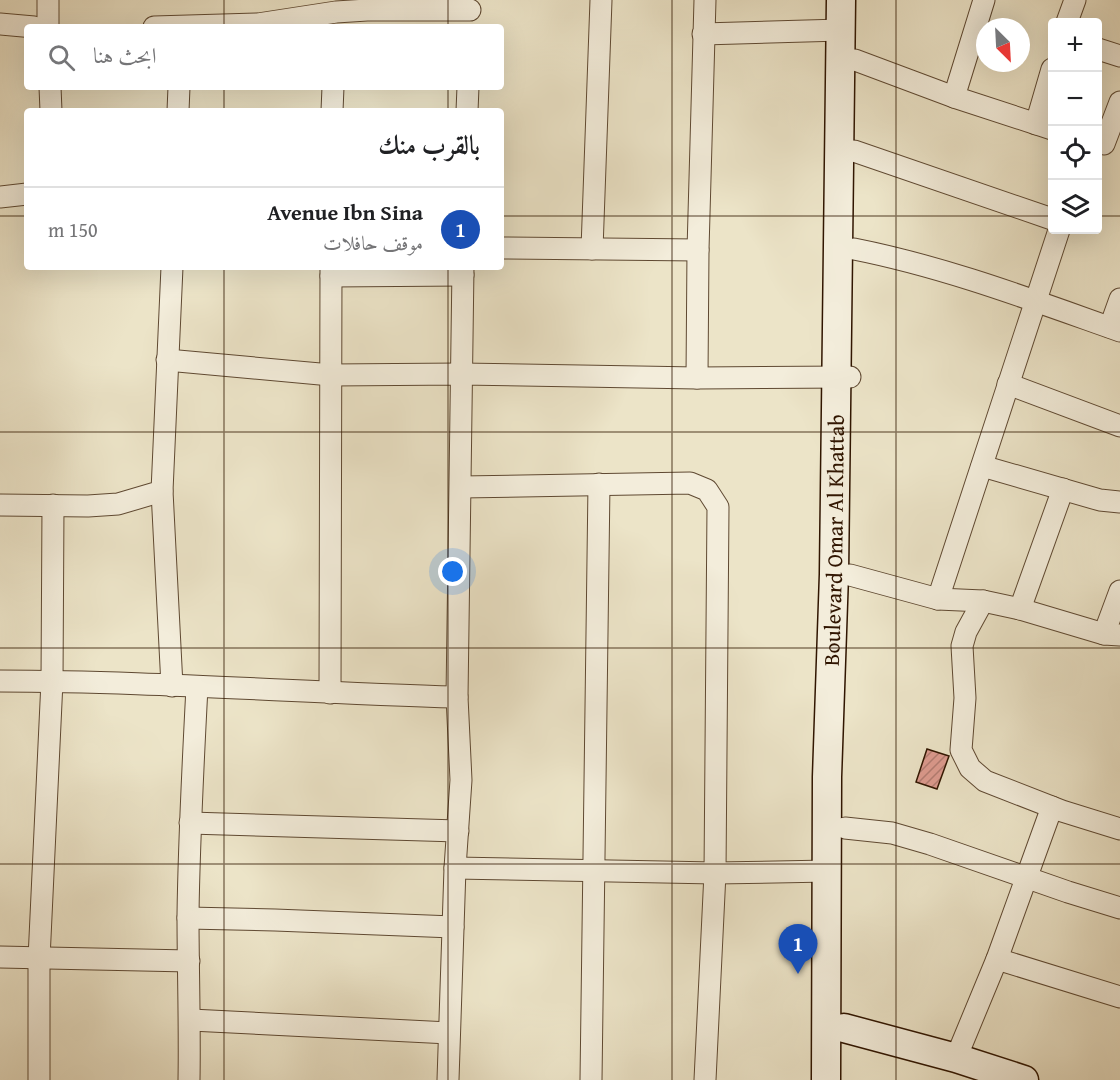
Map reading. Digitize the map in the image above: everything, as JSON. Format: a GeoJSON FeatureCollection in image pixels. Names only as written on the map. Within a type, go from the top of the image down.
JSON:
{"type":"FeatureCollection","features":[{"type":"Feature","properties":{"kind":"street"},"geometry":{"type":"LineString","coordinates":[[48,0],[48,24]]}},
{"type":"Feature","properties":{"kind":"street"},"geometry":{"type":"LineString","coordinates":[[592,249],[601,0]]}},
{"type":"Feature","properties":{"kind":"street"},"geometry":{"type":"LineString","coordinates":[[697,378],[705,0]]}},
{"type":"Feature","properties":{"kind":"street","name":"Boulevard Omar Al Khattab"},"geometry":{"type":"LineString","coordinates":[[841,0],[843,377],[850,575],[844,738],[843,1080]]}},
{"type":"Feature","properties":{"kind":"street","name":"Boulevard Omar Al Khattab"},"geometry":{"type":"LineString","coordinates":[[826,1080],[827,777],[843,377],[854,249],[856,0]]}},
{"type":"Feature","properties":{"kind":"street"},"geometry":{"type":"LineString","coordinates":[[954,97],[984,0]]}},
{"type":"Feature","properties":{"kind":"street"},"geometry":{"type":"LineString","coordinates":[[1068,18],[1075,0]]}},
{"type":"Feature","properties":{"kind":"street"},"geometry":{"type":"LineString","coordinates":[[258,24],[470,12]]}},
{"type":"Feature","properties":{"kind":"street"},"geometry":{"type":"LineString","coordinates":[[0,24],[24,26]]}},
{"type":"Feature","properties":{"kind":"street"},"geometry":{"type":"LineString","coordinates":[[703,34],[841,30]]}},
{"type":"Feature","properties":{"kind":"street"},"geometry":{"type":"LineString","coordinates":[[1102,50],[1120,56]]}},
{"type":"Feature","properties":{"kind":"street"},"geometry":{"type":"LineString","coordinates":[[855,60],[954,97],[1044,126],[1053,72]]}},
{"type":"Feature","properties":{"kind":"street"},"geometry":{"type":"LineString","coordinates":[[50,90],[51,108]]}},
{"type":"Feature","properties":{"kind":"street"},"geometry":{"type":"LineString","coordinates":[[178,90],[178,108]]}},
{"type":"Feature","properties":{"kind":"street"},"geometry":{"type":"LineString","coordinates":[[332,108],[333,90]]}},
{"type":"Feature","properties":{"kind":"street"},"geometry":{"type":"LineString","coordinates":[[467,108],[468,90]]}},
{"type":"Feature","properties":{"kind":"street"},"geometry":{"type":"LineString","coordinates":[[1107,144],[1120,102]]}},
{"type":"Feature","properties":{"kind":"street"},"geometry":{"type":"LineString","coordinates":[[854,151],[1048,217]]}},
{"type":"Feature","properties":{"kind":"street"},"geometry":{"type":"LineString","coordinates":[[0,196],[24,194]]}},
{"type":"Feature","properties":{"kind":"street"},"geometry":{"type":"LineString","coordinates":[[938,599],[1058,234]]}},
{"type":"Feature","properties":{"kind":"street"},"geometry":{"type":"LineString","coordinates":[[504,248],[698,250]]}},
{"type":"Feature","properties":{"kind":"street"},"geometry":{"type":"LineString","coordinates":[[854,249],[903,258],[1115,329],[1120,299]]}},
{"type":"Feature","properties":{"kind":"street"},"geometry":{"type":"LineString","coordinates":[[172,270],[162,491],[172,686]]}},
{"type":"Feature","properties":{"kind":"street"},"geometry":{"type":"LineString","coordinates":[[330,693],[331,272],[463,271],[457,697],[461,762],[448,1080]]}},
{"type":"Feature","properties":{"kind":"street"},"geometry":{"type":"LineString","coordinates":[[167,360],[331,375],[843,377]]}},
{"type":"Feature","properties":{"kind":"street"},"geometry":{"type":"LineString","coordinates":[[1008,384],[1120,426]]}},
{"type":"Feature","properties":{"kind":"street"},"geometry":{"type":"LineString","coordinates":[[982,466],[1100,500],[1120,502]]}},
{"type":"Feature","properties":{"kind":"street"},"geometry":{"type":"LineString","coordinates":[[461,487],[690,483],[707,490],[718,507],[715,873],[705,1080]]}},
{"type":"Feature","properties":{"kind":"street"},"geometry":{"type":"LineString","coordinates":[[591,1080],[599,484]]}},
{"type":"Feature","properties":{"kind":"street"},"geometry":{"type":"LineString","coordinates":[[1020,609],[1064,489]]}},
{"type":"Feature","properties":{"kind":"street"},"geometry":{"type":"LineString","coordinates":[[0,505],[118,504],[162,491]]}},
{"type":"Feature","properties":{"kind":"street"},"geometry":{"type":"LineString","coordinates":[[39,1080],[39,959],[52,681],[53,505]]}},
{"type":"Feature","properties":{"kind":"street"},"geometry":{"type":"LineString","coordinates":[[850,575],[938,599],[983,601],[1020,609],[1112,634],[1120,591]]}},
{"type":"Feature","properties":{"kind":"street"},"geometry":{"type":"LineString","coordinates":[[983,601],[966,632],[962,646],[965,698],[961,750],[970,768],[985,781],[1052,807],[1120,829]]}},
{"type":"Feature","properties":{"kind":"street"},"geometry":{"type":"LineString","coordinates":[[0,681],[52,681],[457,697]]}},
{"type":"Feature","properties":{"kind":"street"},"geometry":{"type":"LineString","coordinates":[[189,1080],[188,918],[197,687]]}},
{"type":"Feature","properties":{"kind":"street"},"geometry":{"type":"LineString","coordinates":[[956,1058],[1028,878],[1052,807]]}},
{"type":"Feature","properties":{"kind":"street"},"geometry":{"type":"LineString","coordinates":[[190,822],[458,831]]}},
{"type":"Feature","properties":{"kind":"street"},"geometry":{"type":"LineString","coordinates":[[845,828],[891,833],[930,844],[1120,908]]}},
{"type":"Feature","properties":{"kind":"street"},"geometry":{"type":"LineString","coordinates":[[455,868],[715,873],[828,871]]}},
{"type":"Feature","properties":{"kind":"street"},"geometry":{"type":"LineString","coordinates":[[188,918],[453,927]]}},
{"type":"Feature","properties":{"kind":"street"},"geometry":{"type":"LineString","coordinates":[[0,957],[189,961]]}},
{"type":"Feature","properties":{"kind":"street"},"geometry":{"type":"LineString","coordinates":[[997,958],[1120,997]]}},
{"type":"Feature","properties":{"kind":"street"},"geometry":{"type":"LineString","coordinates":[[190,1020],[449,1033]]}},
{"type":"Feature","properties":{"kind":"street"},"geometry":{"type":"LineString","coordinates":[[844,1028],[956,1058],[1024,1080]]}},
{"type":"Feature","properties":{"kind":"building"},"geometry":{"type":"Polygon","coordinates":[[[927,749],[949,756],[937,789],[916,782],[927,749]]]}},
{"type":"Feature","properties":{"kind":"place","name":"Avenue Ibn Sina"},"geometry":{"type":"Point","coordinates":[798,974]}}]}
